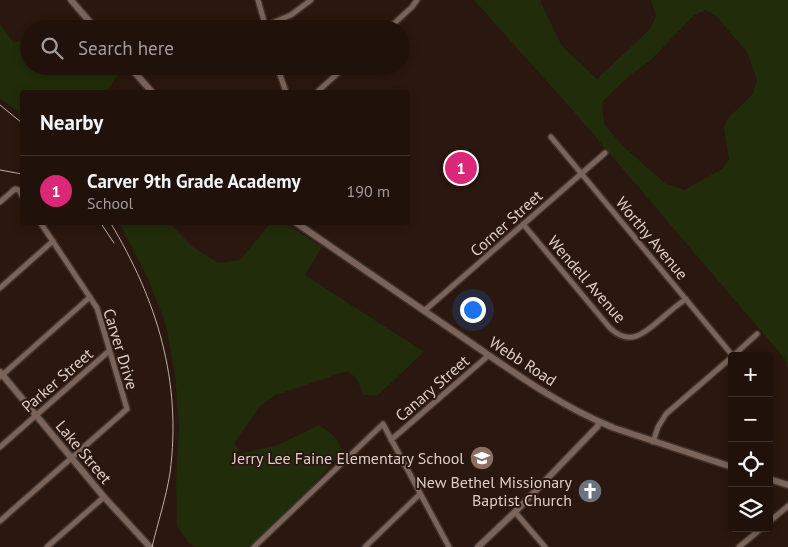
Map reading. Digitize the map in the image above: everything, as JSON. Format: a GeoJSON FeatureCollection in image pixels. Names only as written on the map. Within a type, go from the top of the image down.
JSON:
{"type":"FeatureCollection","features":[{"type":"Feature","properties":{"kind":"street"},"geometry":{"type":"LineString","coordinates":[[71,0],[88,20]]}},
{"type":"Feature","properties":{"kind":"street"},"geometry":{"type":"LineString","coordinates":[[258,0],[264,20]]}},
{"type":"Feature","properties":{"kind":"street"},"geometry":{"type":"LineString","coordinates":[[281,20],[292,15],[311,0]]}},
{"type":"Feature","properties":{"kind":"street"},"geometry":{"type":"LineString","coordinates":[[398,20],[417,0]]}},
{"type":"Feature","properties":{"kind":"street"},"geometry":{"type":"LineString","coordinates":[[137,75],[150,90]]}},
{"type":"Feature","properties":{"kind":"street"},"geometry":{"type":"LineString","coordinates":[[280,75],[285,90]]}},
{"type":"Feature","properties":{"kind":"street"},"geometry":{"type":"LineString","coordinates":[[319,90],[336,75]]}},
{"type":"Feature","properties":{"kind":"street","name":"Worthy Avenue"},"geometry":{"type":"LineString","coordinates":[[551,137],[730,352]]}},
{"type":"Feature","properties":{"kind":"street","name":"Corner Street"},"geometry":{"type":"LineString","coordinates":[[424,311],[605,153]]}},
{"type":"Feature","properties":{"kind":"street"},"geometry":{"type":"LineString","coordinates":[[0,202],[13,190],[16,189],[20,192]]}},
{"type":"Feature","properties":{"kind":"street","name":"Wendell Avenue"},"geometry":{"type":"LineString","coordinates":[[523,224],[610,328],[620,335],[631,337],[643,334],[686,299]]}},
{"type":"Feature","properties":{"kind":"street","name":"Carver Drive"},"geometry":{"type":"LineString","coordinates":[[42,225],[97,308],[126,409],[71,458]]}},
{"type":"Feature","properties":{"kind":"street","name":"Webb Road"},"geometry":{"type":"LineString","coordinates":[[299,225],[551,396],[600,422],[653,442],[728,466]]}},
{"type":"Feature","properties":{"kind":"street"},"geometry":{"type":"LineString","coordinates":[[0,288],[52,242]]}},
{"type":"Feature","properties":{"kind":"street"},"geometry":{"type":"LineString","coordinates":[[1,375],[90,297]]}},
{"type":"Feature","properties":{"kind":"street"},"geometry":{"type":"LineString","coordinates":[[737,352],[757,334]]}},
{"type":"Feature","properties":{"kind":"street","name":"Parker Street"},"geometry":{"type":"LineString","coordinates":[[0,447],[109,351]]}},
{"type":"Feature","properties":{"kind":"street","name":"Canary Street"},"geometry":{"type":"LineString","coordinates":[[254,547],[383,424],[391,440],[489,355]]}},
{"type":"Feature","properties":{"kind":"street"},"geometry":{"type":"LineString","coordinates":[[653,442],[658,427],[666,414],[728,360]]}},
{"type":"Feature","properties":{"kind":"street","name":"Lake Street"},"geometry":{"type":"LineString","coordinates":[[1,375],[104,497],[150,547]]}},
{"type":"Feature","properties":{"kind":"street"},"geometry":{"type":"LineString","coordinates":[[478,547],[516,512],[600,422]]}},
{"type":"Feature","properties":{"kind":"street"},"geometry":{"type":"LineString","coordinates":[[391,440],[449,547]]}},
{"type":"Feature","properties":{"kind":"street"},"geometry":{"type":"LineString","coordinates":[[0,521],[71,458]]}},
{"type":"Feature","properties":{"kind":"street"},"geometry":{"type":"LineString","coordinates":[[773,480],[788,485]]}},
{"type":"Feature","properties":{"kind":"street"},"geometry":{"type":"LineString","coordinates":[[365,547],[420,494]]}},
{"type":"Feature","properties":{"kind":"street"},"geometry":{"type":"LineString","coordinates":[[47,547],[104,497]]}},
{"type":"Feature","properties":{"kind":"street"},"geometry":{"type":"LineString","coordinates":[[773,519],[788,506]]}},
{"type":"Feature","properties":{"kind":"street"},"geometry":{"type":"LineString","coordinates":[[516,512],[545,547]]}},
{"type":"Feature","properties":{"kind":"street"},"geometry":{"type":"LineString","coordinates":[[739,547],[757,532]]}},
{"type":"Feature","properties":{"kind":"green space"},"geometry":{"type":"Polygon","coordinates":[[[474,0],[542,0],[541,3],[562,46],[597,79],[650,29],[656,16],[651,0],[788,0],[788,369],[785,359],[576,114],[474,0]],[[705,10],[693,16],[651,60],[629,76],[602,102],[604,124],[624,147],[666,184],[684,190],[722,169],[729,160],[724,127],[729,117],[753,94],[757,80],[747,52],[716,16],[705,10]]]}},
{"type":"Feature","properties":{"kind":"green space"},"geometry":{"type":"Polygon","coordinates":[[[0,25],[14,43],[20,41],[20,75],[118,75],[107,90],[20,90],[20,113],[0,98],[0,25]]]}},
{"type":"Feature","properties":{"kind":"green space"},"geometry":{"type":"Polygon","coordinates":[[[121,225],[171,225],[193,247],[218,263],[240,260],[269,225],[288,225],[322,247],[305,275],[424,352],[377,396],[364,395],[356,378],[347,371],[276,395],[260,406],[235,442],[239,454],[278,445],[319,425],[336,438],[340,450],[336,458],[315,483],[249,547],[195,547],[189,543],[177,526],[176,481],[179,426],[175,375],[166,325],[148,279],[121,225]]]}},
{"type":"Feature","properties":{"kind":"railway"},"geometry":{"type":"LineString","coordinates":[[0,105],[20,121]]}},
{"type":"Feature","properties":{"kind":"railway"},"geometry":{"type":"LineString","coordinates":[[0,170],[20,174]]}},
{"type":"Feature","properties":{"kind":"railway"},"geometry":{"type":"LineString","coordinates":[[102,225],[114,243]]}},
{"type":"Feature","properties":{"kind":"railway"},"geometry":{"type":"LineString","coordinates":[[112,225],[127,251],[153,311],[169,374],[173,439],[170,473],[152,547]]}},
{"type":"Feature","properties":{"kind":"place","name":"Carver 9th Grade Academy"},"geometry":{"type":"Point","coordinates":[461,168]}},
{"type":"Feature","properties":{"kind":"place","name":"Jerry Lee Faine Elementary School"},"geometry":{"type":"Point","coordinates":[482,458]}},
{"type":"Feature","properties":{"kind":"place","name":"New Bethel Missionary Baptist Church"},"geometry":{"type":"Point","coordinates":[590,491]}}]}
